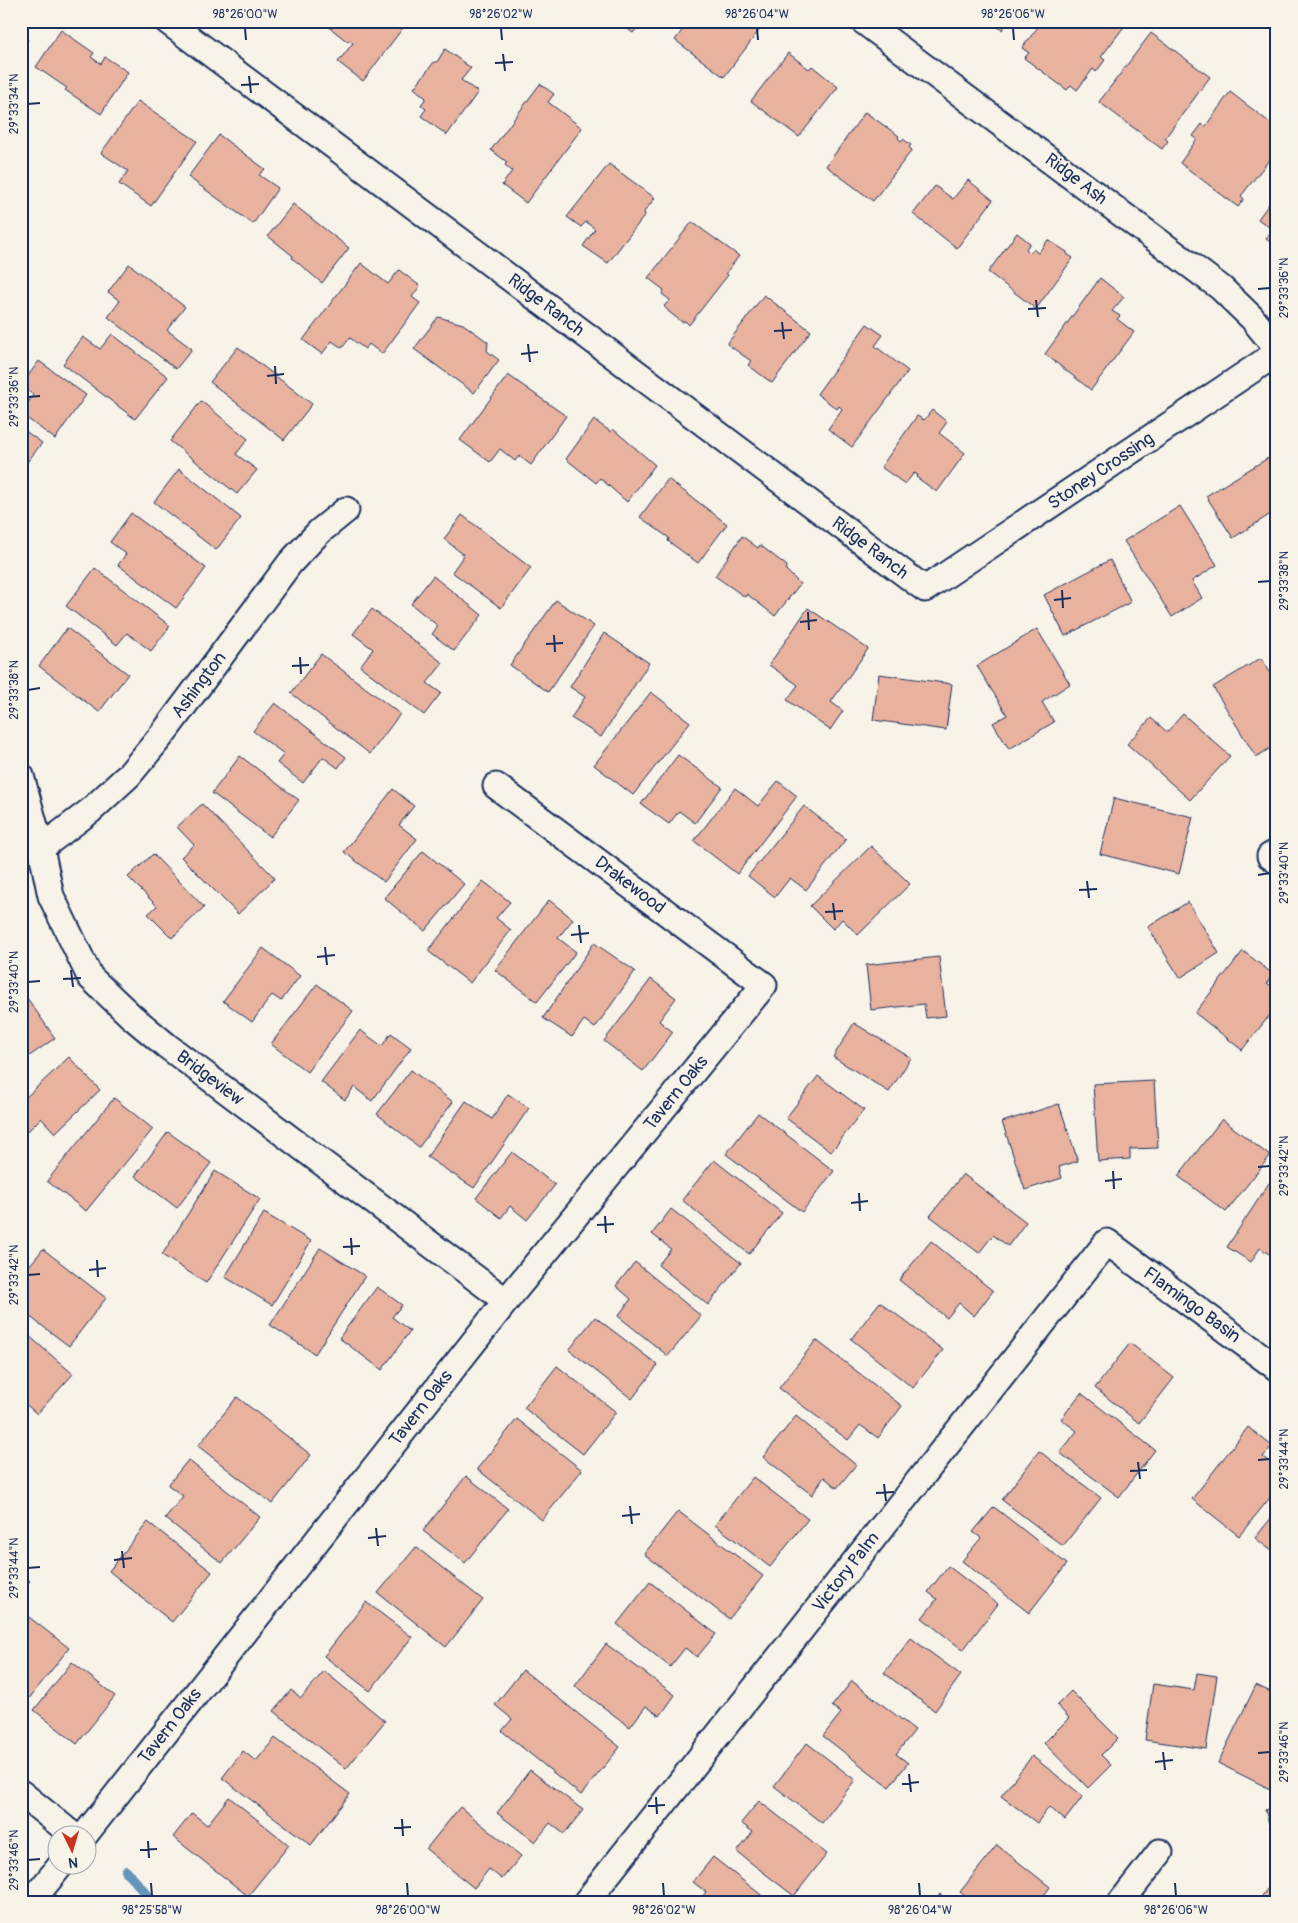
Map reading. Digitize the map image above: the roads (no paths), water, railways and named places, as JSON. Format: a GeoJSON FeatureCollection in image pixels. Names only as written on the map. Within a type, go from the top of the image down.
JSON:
{"type":"FeatureCollection","features":[{"type":"Feature","properties":{"kind":"street","name":"Ridge Ranch"},"geometry":{"type":"LineString","coordinates":[[167,21],[925,589]]}},
{"type":"Feature","properties":{"kind":"street","name":"Ridge Ash"},"geometry":{"type":"LineString","coordinates":[[863,21],[1221,288],[1252,318],[1277,351]]}},
{"type":"Feature","properties":{"kind":"street","name":"Stoney Crossing"},"geometry":{"type":"LineString","coordinates":[[925,589],[1277,351]]}},
{"type":"Feature","properties":{"kind":"street","name":"Ashington"},"geometry":{"type":"LineString","coordinates":[[41,848],[90,811],[129,775],[162,736],[290,563],[319,532],[346,510]]}},
{"type":"Feature","properties":{"kind":"street","name":"Bridgeview"},"geometry":{"type":"LineString","coordinates":[[21,776],[41,848],[51,896],[90,977],[131,1016],[167,1046],[506,1301]]}},
{"type":"Feature","properties":{"kind":"street","name":"Drakewood"},"geometry":{"type":"LineString","coordinates":[[496,786],[764,985]]}},
{"type":"Feature","properties":{"kind":"street","name":"Tavern Oaks"},"geometry":{"type":"LineString","coordinates":[[92,1826],[506,1301],[764,985]]}},
{"type":"Feature","properties":{"kind":"street","name":"Flamingo Basin"},"geometry":{"type":"LineString","coordinates":[[1107,1242],[1277,1368]]}},
{"type":"Feature","properties":{"kind":"street","name":"Victory Palm"},"geometry":{"type":"LineString","coordinates":[[586,1902],[1107,1242]]}},
{"type":"Feature","properties":{"kind":"street"},"geometry":{"type":"LineString","coordinates":[[21,1792],[62,1826]]}},
{"type":"Feature","properties":{"kind":"street"},"geometry":{"type":"LineString","coordinates":[[1121,1902],[1160,1852]]}},
{"type":"Feature","properties":{"kind":"street"},"geometry":{"type":"LineString","coordinates":[[31,1902],[52,1876]]}},
{"type":"Feature","properties":{"kind":"waterway"},"geometry":{"type":"LineString","coordinates":[[126,1871],[154,1902]]}}]}
